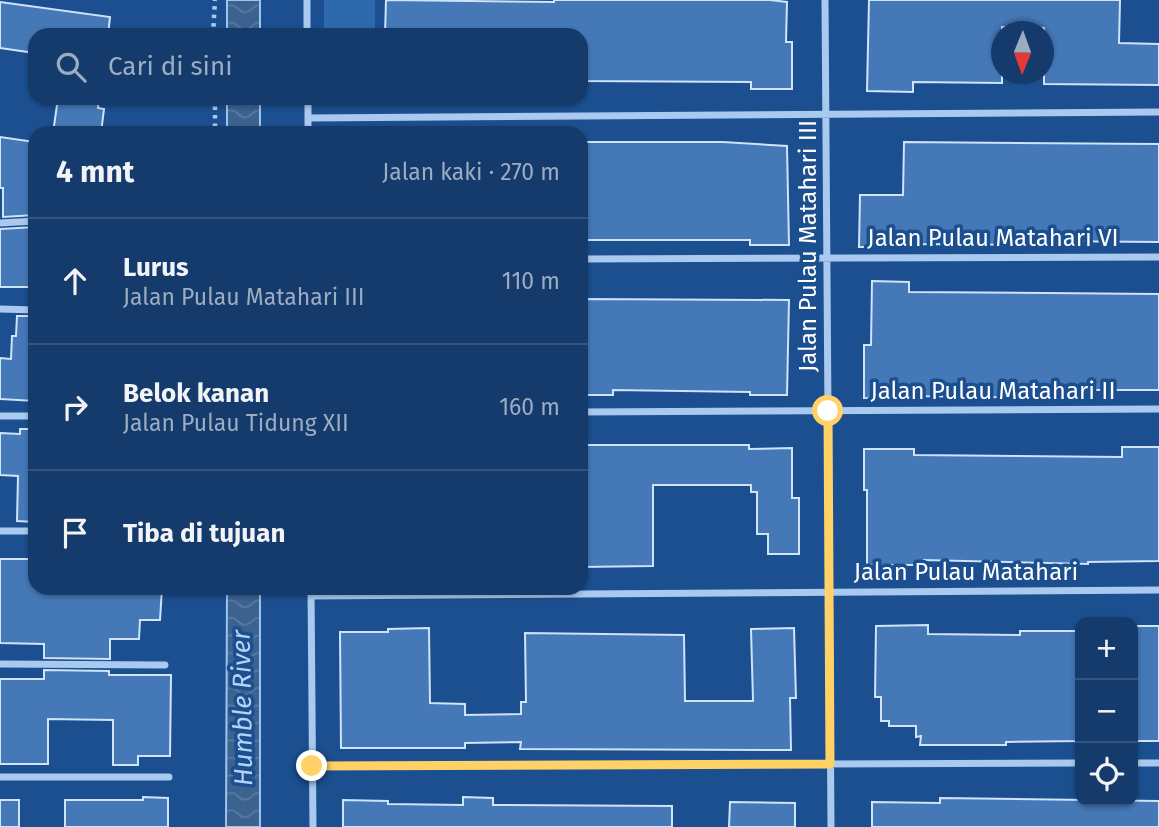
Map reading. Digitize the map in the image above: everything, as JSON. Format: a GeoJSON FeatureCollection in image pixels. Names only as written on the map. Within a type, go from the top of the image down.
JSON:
{"type":"FeatureCollection","features":[{"type":"Feature","properties":{"kind":"street"},"geometry":{"type":"LineString","coordinates":[[307,0],[307,28]]}},
{"type":"Feature","properties":{"kind":"street","name":"Jalan Pulau Matahari III"},"geometry":{"type":"LineString","coordinates":[[825,0],[831,827]]}},
{"type":"Feature","properties":{"kind":"street"},"geometry":{"type":"LineString","coordinates":[[308,105],[308,126]]}},
{"type":"Feature","properties":{"kind":"street"},"geometry":{"type":"LineString","coordinates":[[308,118],[1159,112]]}},
{"type":"Feature","properties":{"kind":"street"},"geometry":{"type":"LineString","coordinates":[[0,223],[28,221]]}},
{"type":"Feature","properties":{"kind":"street","name":"Jalan Pulau Matahari VI"},"geometry":{"type":"LineString","coordinates":[[588,259],[1159,257]]}},
{"type":"Feature","properties":{"kind":"street"},"geometry":{"type":"LineString","coordinates":[[0,309],[28,310]]}},
{"type":"Feature","properties":{"kind":"street","name":"Jalan Pulau Matahari II"},"geometry":{"type":"LineString","coordinates":[[588,412],[1159,409]]}},
{"type":"Feature","properties":{"kind":"street"},"geometry":{"type":"LineString","coordinates":[[0,416],[28,416]]}},
{"type":"Feature","properties":{"kind":"street"},"geometry":{"type":"LineString","coordinates":[[0,531],[28,531]]}},
{"type":"Feature","properties":{"kind":"street","name":"Jalan Pulau Matahari"},"geometry":{"type":"LineString","coordinates":[[588,593],[1159,590]]}},
{"type":"Feature","properties":{"kind":"street"},"geometry":{"type":"LineString","coordinates":[[311,595],[313,827]]}},
{"type":"Feature","properties":{"kind":"street"},"geometry":{"type":"LineString","coordinates":[[0,664],[165,665]]}},
{"type":"Feature","properties":{"kind":"street"},"geometry":{"type":"LineString","coordinates":[[312,766],[1075,763]]}},
{"type":"Feature","properties":{"kind":"street"},"geometry":{"type":"LineString","coordinates":[[1138,763],[1159,763]]}},
{"type":"Feature","properties":{"kind":"street"},"geometry":{"type":"LineString","coordinates":[[0,777],[169,778]]}},
{"type":"Feature","properties":{"kind":"path"},"geometry":{"type":"LineString","coordinates":[[213,28],[215,0]]}},
{"type":"Feature","properties":{"kind":"path"},"geometry":{"type":"LineString","coordinates":[[215,105],[215,126]]}},
{"type":"Feature","properties":{"kind":"shaded area"},"geometry":{"type":"Polygon","coordinates":[[[324,0],[375,0],[375,28],[324,28],[324,0]]]}},
{"type":"Feature","properties":{"kind":"water"},"geometry":{"type":"Polygon","coordinates":[[[227,0],[260,0],[260,28],[227,28],[227,0]]]}},
{"type":"Feature","properties":{"kind":"water"},"geometry":{"type":"Polygon","coordinates":[[[227,105],[260,105],[260,126],[227,126],[227,105]]]}},
{"type":"Feature","properties":{"kind":"water","name":"Humble River"},"geometry":{"type":"Polygon","coordinates":[[[227,595],[260,595],[260,827],[226,827],[227,595]]]}},
{"type":"Feature","properties":{"kind":"building"},"geometry":{"type":"Polygon","coordinates":[[[386,0],[787,2],[786,42],[792,42],[792,89],[751,89],[751,82],[588,81],[588,28],[385,28],[386,0]]]}},
{"type":"Feature","properties":{"kind":"building"},"geometry":{"type":"Polygon","coordinates":[[[869,0],[1120,0],[1119,43],[1159,44],[1159,85],[1044,84],[1054,84],[1054,21],[991,21],[991,83],[913,82],[913,92],[867,91],[869,0]]]}},
{"type":"Feature","properties":{"kind":"building"},"geometry":{"type":"Polygon","coordinates":[[[0,2],[110,17],[109,28],[28,28],[28,52],[0,48],[0,2]]]}},
{"type":"Feature","properties":{"kind":"building"},"geometry":{"type":"Polygon","coordinates":[[[57,105],[98,105],[98,108],[104,109],[102,126],[54,126],[57,105]]]}},
{"type":"Feature","properties":{"kind":"building"},"geometry":{"type":"Polygon","coordinates":[[[0,137],[28,141],[28,215],[3,217],[3,188],[0,188],[0,137]]]}},
{"type":"Feature","properties":{"kind":"building"},"geometry":{"type":"Polygon","coordinates":[[[588,142],[723,142],[787,146],[789,245],[750,245],[750,240],[588,240],[588,142]]]}},
{"type":"Feature","properties":{"kind":"building"},"geometry":{"type":"Polygon","coordinates":[[[904,142],[1159,144],[1159,242],[1040,241],[1040,245],[902,244],[902,247],[859,247],[860,195],[903,195],[904,142]]]}},
{"type":"Feature","properties":{"kind":"building"},"geometry":{"type":"Polygon","coordinates":[[[28,227],[28,287],[0,287],[0,229],[28,227]]]}},
{"type":"Feature","properties":{"kind":"building"},"geometry":{"type":"Polygon","coordinates":[[[872,281],[909,282],[909,292],[1159,294],[1159,390],[1066,390],[1066,398],[864,398],[864,345],[871,345],[872,281]]]}},
{"type":"Feature","properties":{"kind":"building"},"geometry":{"type":"Polygon","coordinates":[[[588,299],[789,300],[787,395],[613,390],[613,395],[588,395],[588,299]]]}},
{"type":"Feature","properties":{"kind":"building"},"geometry":{"type":"Polygon","coordinates":[[[17,316],[28,316],[28,401],[0,399],[0,358],[11,359],[12,336],[16,336],[17,316]]]}},
{"type":"Feature","properties":{"kind":"building"},"geometry":{"type":"Polygon","coordinates":[[[20,429],[28,429],[28,522],[17,521],[18,476],[0,475],[0,433],[20,434],[20,429]]]}},
{"type":"Feature","properties":{"kind":"building"},"geometry":{"type":"Polygon","coordinates":[[[588,445],[749,445],[749,449],[792,448],[792,498],[799,498],[799,554],[768,554],[768,534],[757,534],[757,492],[751,492],[751,485],[653,485],[653,566],[588,567],[588,445]]]}},
{"type":"Feature","properties":{"kind":"building"},"geometry":{"type":"Polygon","coordinates":[[[1122,447],[1159,447],[1159,561],[1088,564],[924,560],[924,565],[867,565],[864,449],[914,449],[914,455],[1122,457],[1122,447]]]}},
{"type":"Feature","properties":{"kind":"building"},"geometry":{"type":"Polygon","coordinates":[[[0,559],[28,559],[28,595],[162,595],[160,620],[140,620],[139,639],[110,639],[110,659],[44,658],[44,644],[0,643],[0,559]]]}},
{"type":"Feature","properties":{"kind":"building"},"geometry":{"type":"Polygon","coordinates":[[[928,625],[928,634],[1020,635],[1020,631],[1075,631],[1075,741],[1006,742],[1006,745],[920,745],[921,736],[916,737],[916,726],[889,726],[889,721],[881,721],[881,697],[875,697],[876,626],[928,625]]]}},
{"type":"Feature","properties":{"kind":"building"},"geometry":{"type":"Polygon","coordinates":[[[1138,626],[1159,626],[1159,741],[1138,741],[1138,626]]]}},
{"type":"Feature","properties":{"kind":"building"},"geometry":{"type":"Polygon","coordinates":[[[429,628],[430,703],[465,704],[465,715],[521,714],[521,702],[526,702],[525,633],[684,635],[685,701],[753,701],[751,629],[794,628],[796,698],[790,698],[791,750],[520,749],[521,742],[465,743],[465,748],[341,748],[340,632],[388,632],[388,629],[429,628]]]}},
{"type":"Feature","properties":{"kind":"building"},"geometry":{"type":"Polygon","coordinates":[[[44,670],[109,671],[109,675],[171,675],[170,756],[138,756],[138,765],[113,765],[113,720],[48,719],[48,764],[0,764],[0,679],[44,679],[44,670]]]}},
{"type":"Feature","properties":{"kind":"building"},"geometry":{"type":"Polygon","coordinates":[[[143,797],[168,798],[168,827],[65,827],[65,800],[143,800],[143,797]]]}},
{"type":"Feature","properties":{"kind":"building"},"geometry":{"type":"Polygon","coordinates":[[[463,797],[493,798],[493,805],[672,806],[672,827],[343,827],[343,800],[388,801],[388,804],[463,805],[463,797]]]}},
{"type":"Feature","properties":{"kind":"building"},"geometry":{"type":"Polygon","coordinates":[[[940,798],[1075,800],[1075,806],[1138,806],[1138,801],[1159,801],[1159,827],[872,827],[872,802],[940,803],[940,798]]]}},
{"type":"Feature","properties":{"kind":"building"},"geometry":{"type":"Polygon","coordinates":[[[0,800],[19,800],[19,827],[0,827],[0,800]]]}},
{"type":"Feature","properties":{"kind":"building"},"geometry":{"type":"Polygon","coordinates":[[[730,802],[795,803],[795,827],[729,827],[730,802]]]}},
{"type":"Feature","properties":{"kind":"route"},"geometry":{"type":"LineString","coordinates":[[312,766],[830,764],[828,411]]}}]}
